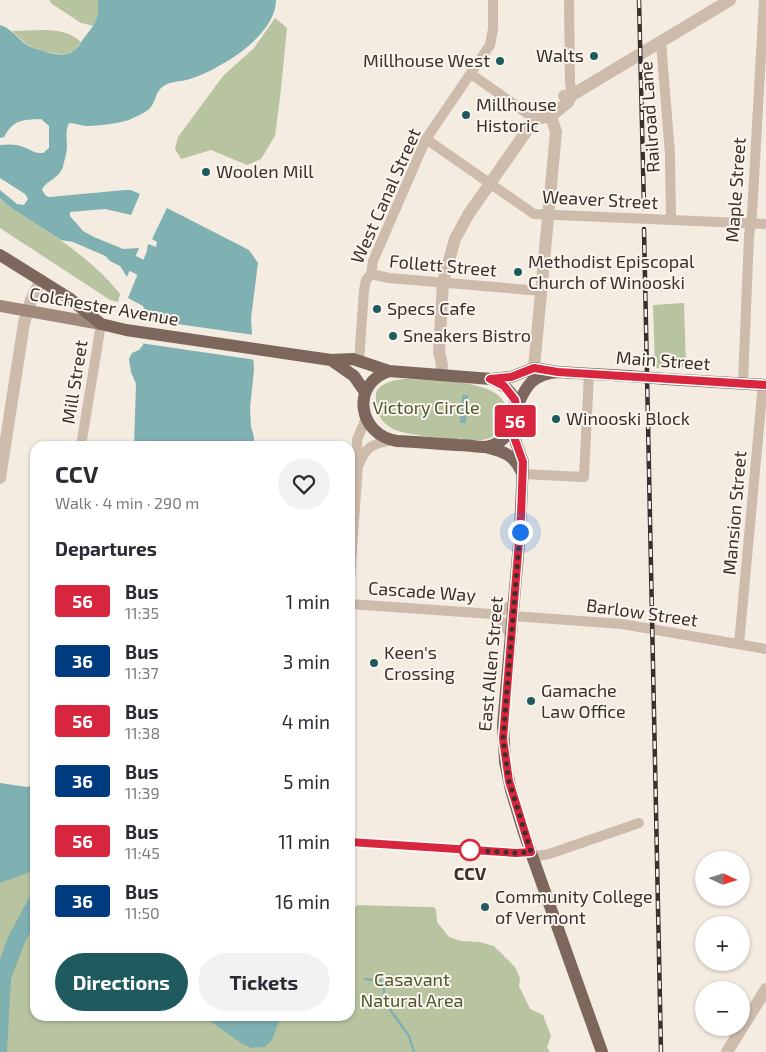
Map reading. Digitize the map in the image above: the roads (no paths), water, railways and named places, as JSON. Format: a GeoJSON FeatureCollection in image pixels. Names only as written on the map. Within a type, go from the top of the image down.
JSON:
{"type":"FeatureCollection","features":[{"type":"Feature","properties":{"kind":"main road"},"geometry":{"type":"LineString","coordinates":[[0,255],[69,298],[101,324]]}},
{"type":"Feature","properties":{"kind":"main road","name":"Colchester Avenue"},"geometry":{"type":"LineString","coordinates":[[0,306],[118,328],[331,360]]}},
{"type":"Feature","properties":{"kind":"main road"},"geometry":{"type":"LineString","coordinates":[[331,360],[359,360],[389,371],[441,370],[490,379],[511,377],[534,368]]}},
{"type":"Feature","properties":{"kind":"main road"},"geometry":{"type":"LineString","coordinates":[[331,360],[354,376],[366,392]]}},
{"type":"Feature","properties":{"kind":"main road","name":"Main Street"},"geometry":{"type":"LineString","coordinates":[[534,368],[558,372],[765,384]]}},
{"type":"Feature","properties":{"kind":"main road"},"geometry":{"type":"LineString","coordinates":[[389,371],[372,380],[366,392],[364,406],[366,418],[375,432],[391,440],[486,447],[509,454],[515,460],[522,474]]}},
{"type":"Feature","properties":{"kind":"main road","name":"Main Street"},"geometry":{"type":"LineString","coordinates":[[513,427],[517,407],[525,389],[541,374],[558,372]]}},
{"type":"Feature","properties":{"kind":"main road"},"geometry":{"type":"LineString","coordinates":[[490,379],[504,386],[512,396],[517,407]]}},
{"type":"Feature","properties":{"kind":"main road"},"geometry":{"type":"LineString","coordinates":[[486,447],[502,439],[513,427]]}},
{"type":"Feature","properties":{"kind":"main road","name":"East Allen Street"},"geometry":{"type":"LineString","coordinates":[[513,427],[516,443],[523,462],[522,501],[503,725],[503,748],[511,790],[602,1052]]}},
{"type":"Feature","properties":{"kind":"street","name":"West Canal Street"},"geometry":{"type":"LineString","coordinates":[[359,360],[364,290],[366,280],[372,274],[374,258],[426,140],[487,50],[492,39],[493,0]]}},
{"type":"Feature","properties":{"kind":"street"},"geometry":{"type":"LineString","coordinates":[[569,0],[570,83],[572,95]]}},
{"type":"Feature","properties":{"kind":"street"},"geometry":{"type":"LineString","coordinates":[[441,370],[439,352],[443,282],[449,256],[459,231],[489,183],[544,115],[568,102],[572,95],[730,0]]}},
{"type":"Feature","properties":{"kind":"street","name":"Maple Street"},"geometry":{"type":"LineString","coordinates":[[743,383],[749,236],[764,0]]}},
{"type":"Feature","properties":{"kind":"street","name":"Railroad Lane"},"geometry":{"type":"LineString","coordinates":[[661,42],[670,154],[671,220]]}},
{"type":"Feature","properties":{"kind":"street"},"geometry":{"type":"LineString","coordinates":[[471,74],[544,115],[556,132],[534,368]]}},
{"type":"Feature","properties":{"kind":"street","name":"Weaver Street"},"geometry":{"type":"LineString","coordinates":[[426,140],[534,214],[766,224]]}},
{"type":"Feature","properties":{"kind":"street","name":"Follett Street"},"geometry":{"type":"LineString","coordinates":[[372,274],[382,277],[541,291]]}},
{"type":"Feature","properties":{"kind":"street"},"geometry":{"type":"LineString","coordinates":[[0,478],[22,334],[27,311],[41,280]]}},
{"type":"Feature","properties":{"kind":"street","name":"Mill Street"},"geometry":{"type":"LineString","coordinates":[[82,441],[101,324]]}},
{"type":"Feature","properties":{"kind":"street"},"geometry":{"type":"LineString","coordinates":[[522,474],[584,477],[589,373]]}},
{"type":"Feature","properties":{"kind":"street","name":"Mansion Street"},"geometry":{"type":"LineString","coordinates":[[739,644],[765,384]]}},
{"type":"Feature","properties":{"kind":"street"},"geometry":{"type":"LineString","coordinates":[[355,508],[358,465],[357,440],[366,418]]}},
{"type":"Feature","properties":{"kind":"street"},"geometry":{"type":"LineString","coordinates":[[358,465],[363,452],[369,447],[391,440]]}},
{"type":"Feature","properties":{"kind":"street","name":"Cascade Way"},"geometry":{"type":"LineString","coordinates":[[355,604],[492,614],[504,610],[513,610]]}},
{"type":"Feature","properties":{"kind":"street","name":"Barlow Street"},"geometry":{"type":"LineString","coordinates":[[513,610],[622,624],[766,649]]}},
{"type":"Feature","properties":{"kind":"street","name":"Cascade Way"},"geometry":{"type":"LineString","coordinates":[[492,614],[502,622],[511,636]]}},
{"type":"Feature","properties":{"kind":"street"},"geometry":{"type":"LineString","coordinates":[[355,842],[549,854],[638,823]]}},
{"type":"Feature","properties":{"kind":"street"},"geometry":{"type":"LineString","coordinates":[[727,1052],[766,989]]}},
{"type":"Feature","properties":{"kind":"water"},"geometry":{"type":"Polygon","coordinates":[[[98,0],[276,0],[274,13],[267,26],[257,38],[216,68],[190,79],[164,86],[159,90],[151,107],[145,112],[129,120],[108,124],[87,126],[69,123],[67,149],[63,167],[58,175],[46,184],[42,190],[46,196],[50,197],[125,190],[131,190],[140,194],[131,215],[105,209],[70,212],[70,216],[83,231],[94,237],[123,249],[139,248],[127,277],[117,261],[73,242],[61,240],[7,205],[0,198],[0,190],[17,204],[24,205],[28,199],[25,194],[0,178],[0,145],[17,145],[43,153],[49,148],[49,126],[41,119],[24,120],[11,127],[4,137],[0,138],[0,25],[10,30],[24,43],[33,48],[46,52],[68,54],[77,47],[94,25],[98,12],[98,0]]]}},
{"type":"Feature","properties":{"kind":"water"},"geometry":{"type":"Polygon","coordinates":[[[167,208],[249,250],[258,263],[251,318],[254,370],[250,408],[254,441],[134,441],[136,384],[131,372],[129,359],[132,353],[139,350],[143,345],[146,313],[143,306],[128,298],[148,244],[156,247],[157,242],[152,239],[167,208]]]}},
{"type":"Feature","properties":{"kind":"water"},"geometry":{"type":"Polygon","coordinates":[[[462,395],[468,395],[466,423],[460,423],[462,395]]]}},
{"type":"Feature","properties":{"kind":"water"},"geometry":{"type":"Polygon","coordinates":[[[0,783],[30,786],[30,872],[0,883],[0,783]]]}},
{"type":"Feature","properties":{"kind":"water"},"geometry":{"type":"Polygon","coordinates":[[[30,896],[30,932],[11,979],[7,1052],[0,1052],[0,960],[8,937],[30,896]]]}},
{"type":"Feature","properties":{"kind":"water"},"geometry":{"type":"Polygon","coordinates":[[[210,1021],[279,1021],[272,1040],[265,1047],[251,1048],[210,1021]]]}},
{"type":"Feature","properties":{"kind":"waterway"},"geometry":{"type":"LineString","coordinates":[[114,254],[140,267],[157,279]]}},
{"type":"Feature","properties":{"kind":"waterway"},"geometry":{"type":"LineString","coordinates":[[365,979],[381,981],[384,990],[384,1001],[409,1036],[414,1052]]}},
{"type":"Feature","properties":{"kind":"railway"},"geometry":{"type":"LineString","coordinates":[[639,0],[644,208]]}},
{"type":"Feature","properties":{"kind":"railway"},"geometry":{"type":"LineString","coordinates":[[644,229],[661,1052]]}},
{"type":"Feature","properties":{"kind":"place","name":"Walts"},"geometry":{"type":"Point","coordinates":[594,56]}},
{"type":"Feature","properties":{"kind":"place","name":"Millhouse West"},"geometry":{"type":"Point","coordinates":[500,61]}},
{"type":"Feature","properties":{"kind":"place","name":"Millhouse Historic"},"geometry":{"type":"Point","coordinates":[466,115]}},
{"type":"Feature","properties":{"kind":"place","name":"Woolen Mill"},"geometry":{"type":"Point","coordinates":[206,172]}},
{"type":"Feature","properties":{"kind":"place","name":"Methodist Episcopal Church of Winooski"},"geometry":{"type":"Point","coordinates":[518,272]}},
{"type":"Feature","properties":{"kind":"place","name":"Specs Cafe"},"geometry":{"type":"Point","coordinates":[377,309]}},
{"type":"Feature","properties":{"kind":"place","name":"Sneakers Bistro"},"geometry":{"type":"Point","coordinates":[393,336]}},
{"type":"Feature","properties":{"kind":"place","name":"Winooski Block"},"geometry":{"type":"Point","coordinates":[556,419]}},
{"type":"Feature","properties":{"kind":"place","name":"Keen's Crossing"},"geometry":{"type":"Point","coordinates":[374,663]}},
{"type":"Feature","properties":{"kind":"place","name":"Gamache Law Office"},"geometry":{"type":"Point","coordinates":[531,701]}},
{"type":"Feature","properties":{"kind":"place","name":"CCV"},"geometry":{"type":"Point","coordinates":[470,850]}},
{"type":"Feature","properties":{"kind":"place","name":"Community College of Vermont"},"geometry":{"type":"Point","coordinates":[485,907]}},
{"type":"Feature","properties":{"kind":"park label","name":"Victory Circle"},"geometry":{"type":"Point","coordinates":[426,408]}},
{"type":"Feature","properties":{"kind":"park label","name":"Casavant Natural Area"},"geometry":{"type":"Point","coordinates":[412,990]}}]}
